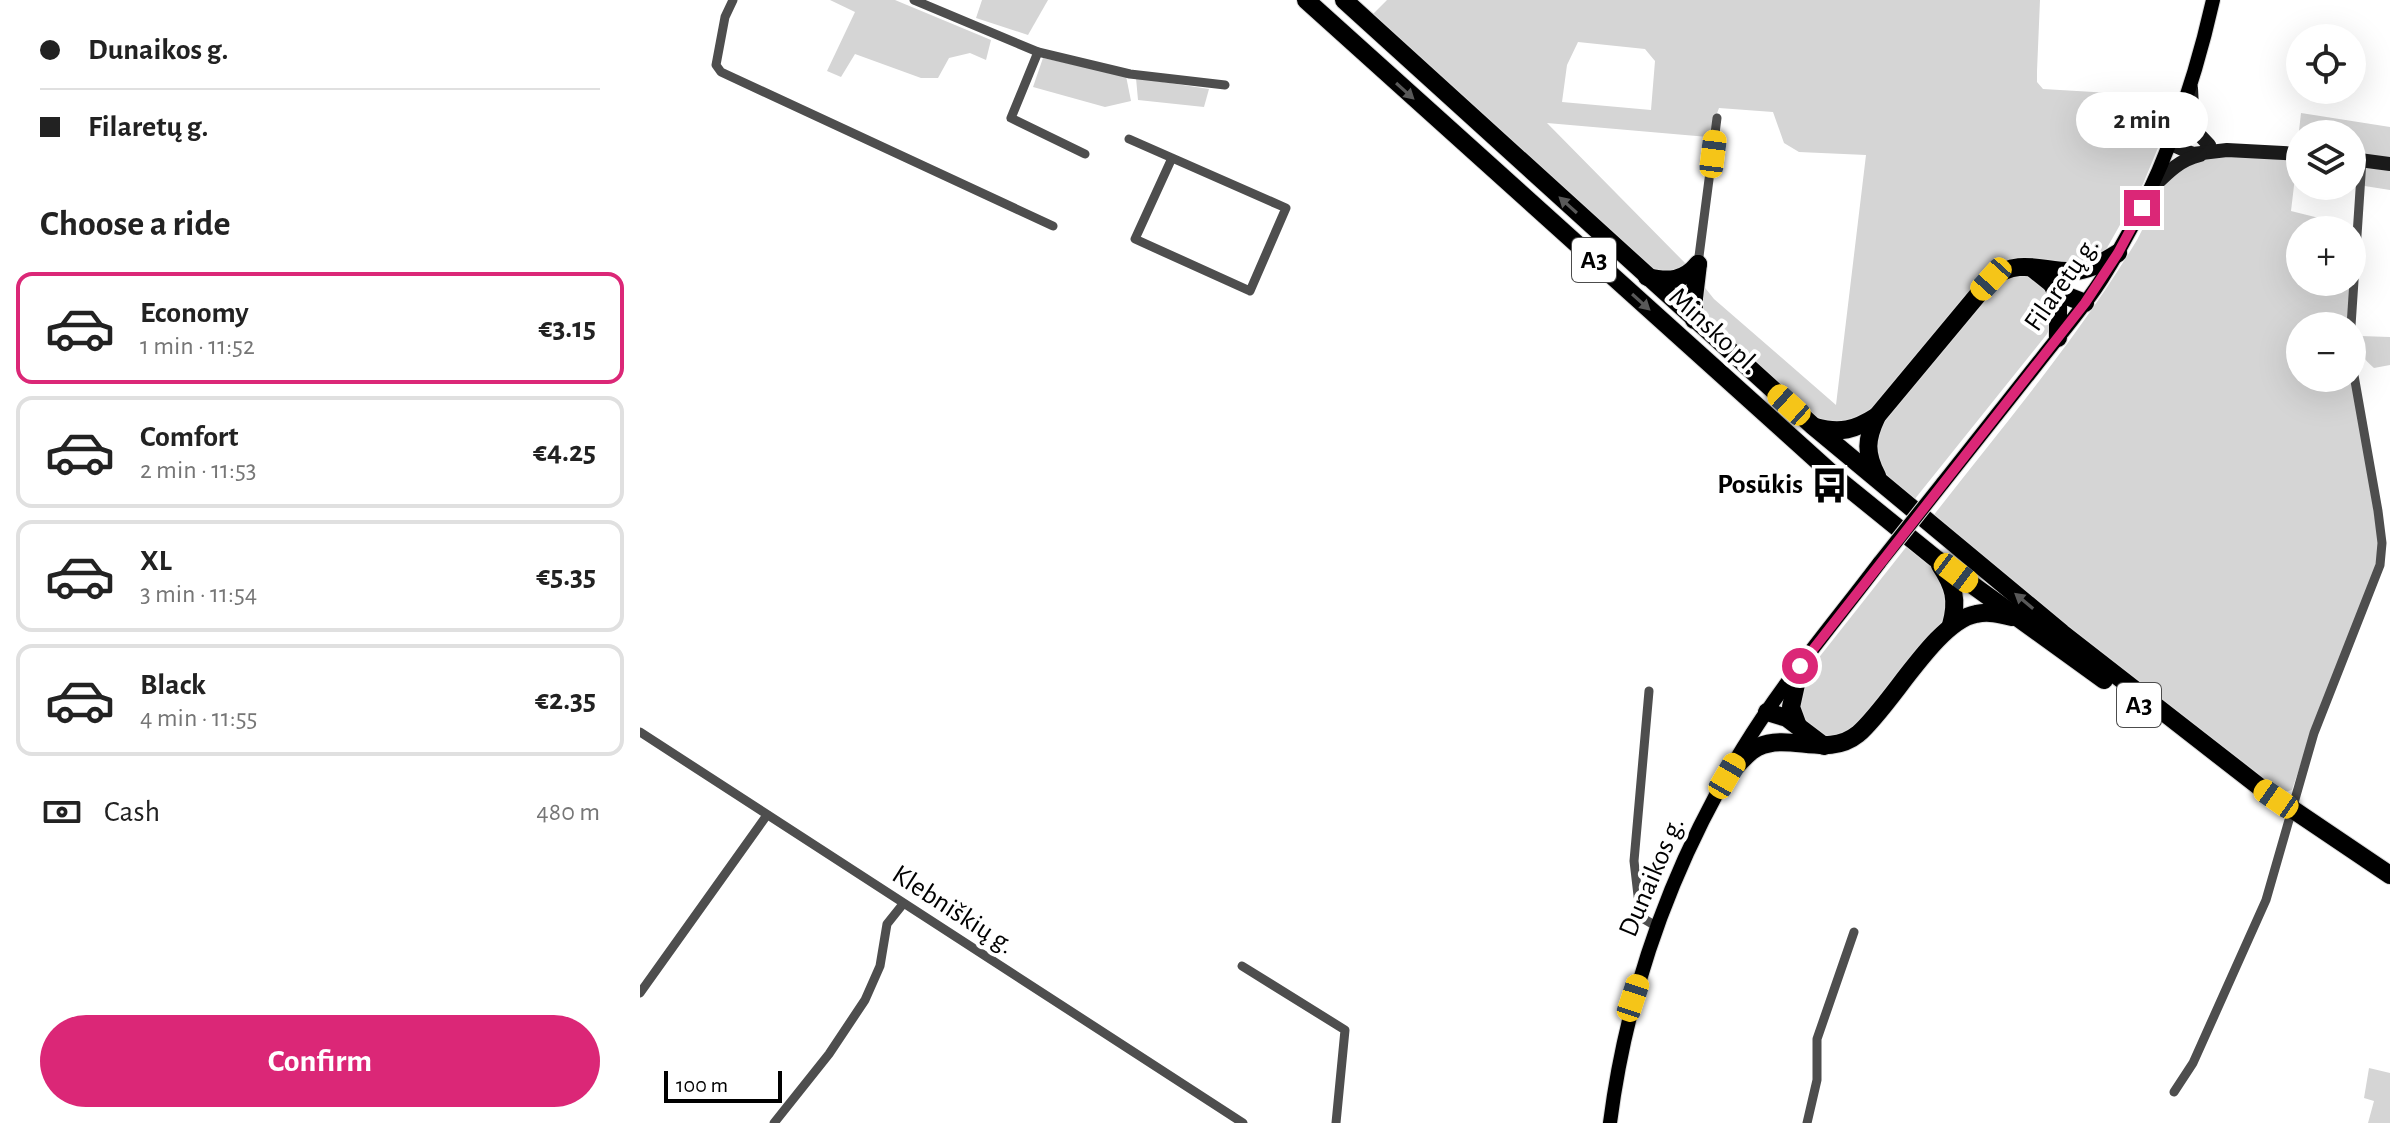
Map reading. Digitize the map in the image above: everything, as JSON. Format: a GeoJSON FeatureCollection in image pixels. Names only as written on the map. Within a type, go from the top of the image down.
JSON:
{"type":"FeatureCollection","features":[{"type":"Feature","properties":{"kind":"highway","name":"Minsko pl."},"geometry":{"type":"LineString","coordinates":[[1306,0],[1840,481],[1935,558],[2018,619],[2217,761],[2261,788]]}},
{"type":"Feature","properties":{"kind":"highway","name":"Minsko pl."},"geometry":{"type":"LineString","coordinates":[[1344,0],[1694,320],[1881,483],[2062,633],[2261,788],[2390,875]]}},
{"type":"Feature","properties":{"kind":"highway"},"geometry":{"type":"LineString","coordinates":[[2043,273],[2082,270],[2118,253]]}},
{"type":"Feature","properties":{"kind":"highway"},"geometry":{"type":"LineString","coordinates":[[1646,276],[1671,281],[1686,276],[1698,264]]}},
{"type":"Feature","properties":{"kind":"highway"},"geometry":{"type":"LineString","coordinates":[[1694,320],[1698,264]]}},
{"type":"Feature","properties":{"kind":"highway"},"geometry":{"type":"LineString","coordinates":[[1881,483],[1868,458],[1867,449],[1868,434],[1877,416],[1991,279],[2014,266],[2043,273],[2075,288],[2085,303]]}},
{"type":"Feature","properties":{"kind":"highway"},"geometry":{"type":"LineString","coordinates":[[2043,273],[2058,297],[2058,338]]}},
{"type":"Feature","properties":{"kind":"highway"},"geometry":{"type":"LineString","coordinates":[[1813,426],[1847,431],[1877,416]]}},
{"type":"Feature","properties":{"kind":"highway"},"geometry":{"type":"LineString","coordinates":[[1935,558],[1954,590],[1956,606],[1951,625]]}},
{"type":"Feature","properties":{"kind":"highway"},"geometry":{"type":"LineString","coordinates":[[1727,776],[1751,751],[1761,746],[1772,743],[1817,746],[1844,743],[1859,733],[1951,625],[1986,612],[2018,619]]}},
{"type":"Feature","properties":{"kind":"highway"},"geometry":{"type":"LineString","coordinates":[[1798,726],[1791,707],[1800,666]]}},
{"type":"Feature","properties":{"kind":"highway"},"geometry":{"type":"LineString","coordinates":[[1767,712],[1776,726],[1817,746]]}},
{"type":"Feature","properties":{"kind":"highway"},"geometry":{"type":"LineString","coordinates":[[1767,712],[1780,714],[1798,726],[1817,746]]}},
{"type":"Feature","properties":{"kind":"main road","name":"Filaretų g."},"geometry":{"type":"LineString","coordinates":[[1800,666],[2085,303],[2118,253],[2171,144],[2191,86],[2213,0]]}},
{"type":"Feature","properties":{"kind":"main road"},"geometry":{"type":"LineString","coordinates":[[2191,86],[2191,122],[2205,150]]}},
{"type":"Feature","properties":{"kind":"main road"},"geometry":{"type":"LineString","coordinates":[[2171,144],[2190,142],[2205,150]]}},
{"type":"Feature","properties":{"kind":"main road"},"geometry":{"type":"LineString","coordinates":[[2152,188],[2177,164],[2205,150],[2286,153]]}},
{"type":"Feature","properties":{"kind":"main road"},"geometry":{"type":"LineString","coordinates":[[2366,161],[2390,164]]}},
{"type":"Feature","properties":{"kind":"main road","name":"Dunaikos g."},"geometry":{"type":"LineString","coordinates":[[1610,1123],[1627,1026],[1656,926],[1727,776],[1800,666]]}},
{"type":"Feature","properties":{"kind":"street"},"geometry":{"type":"LineString","coordinates":[[733,0],[725,17],[716,65],[721,72],[1053,226]]}},
{"type":"Feature","properties":{"kind":"street"},"geometry":{"type":"LineString","coordinates":[[914,0],[1038,52],[1130,74],[1225,85]]}},
{"type":"Feature","properties":{"kind":"street"},"geometry":{"type":"LineString","coordinates":[[1038,52],[1011,118],[1085,154]]}},
{"type":"Feature","properties":{"kind":"street"},"geometry":{"type":"LineString","coordinates":[[1698,264],[1717,118]]}},
{"type":"Feature","properties":{"kind":"street"},"geometry":{"type":"LineString","coordinates":[[1129,139],[1286,208],[1250,291],[1135,239],[1172,158]]}},
{"type":"Feature","properties":{"kind":"street"},"geometry":{"type":"LineString","coordinates":[[2352,312],[2356,200]]}},
{"type":"Feature","properties":{"kind":"street"},"geometry":{"type":"LineString","coordinates":[[2174,1092],[2193,1063],[2259,920],[2314,733],[2380,565],[2382,554],[2369,450],[2358,392]]}},
{"type":"Feature","properties":{"kind":"street"},"geometry":{"type":"LineString","coordinates":[[1649,691],[1634,861],[1644,919],[1656,926]]}},
{"type":"Feature","properties":{"kind":"street","name":"Klebniškių g."},"geometry":{"type":"LineString","coordinates":[[640,732],[1243,1123]]}},
{"type":"Feature","properties":{"kind":"street"},"geometry":{"type":"LineString","coordinates":[[640,993],[767,815]]}},
{"type":"Feature","properties":{"kind":"street"},"geometry":{"type":"LineString","coordinates":[[774,1123],[829,1054],[865,1000],[880,966],[887,924],[903,904]]}},
{"type":"Feature","properties":{"kind":"street"},"geometry":{"type":"LineString","coordinates":[[1807,1123],[1817,1080],[1817,1039],[1854,932]]}},
{"type":"Feature","properties":{"kind":"street"},"geometry":{"type":"LineString","coordinates":[[1242,966],[1345,1030],[1336,1123]]}},
{"type":"Feature","properties":{"kind":"shaded area"},"geometry":{"type":"Polygon","coordinates":[[[830,0],[895,0],[991,40],[986,60],[970,53],[949,58],[938,78],[921,78],[855,54],[841,77],[827,71],[855,12],[830,0]]]}},
{"type":"Feature","properties":{"kind":"shaded area"},"geometry":{"type":"Polygon","coordinates":[[[982,0],[1048,0],[1028,35],[976,18],[982,0]]]}},
{"type":"Feature","properties":{"kind":"shaded area"},"geometry":{"type":"Polygon","coordinates":[[[1387,0],[2040,0],[2037,82],[2043,89],[2145,95],[2165,107],[2170,119],[2143,184],[2103,255],[2081,266],[2013,259],[1994,266],[1867,416],[1850,426],[1818,419],[1372,15],[1387,0]],[[1578,42],[1567,65],[1562,102],[1651,110],[1655,61],[1645,49],[1578,42]],[[1719,108],[1708,137],[1547,123],[1686,264],[1714,299],[1836,405],[1866,155],[1799,152],[1784,143],[1773,112],[1719,108]]]}},
{"type":"Feature","properties":{"kind":"shaded area"},"geometry":{"type":"Polygon","coordinates":[[[1043,58],[1126,76],[1131,101],[1105,107],[1033,87],[1043,58]]]}},
{"type":"Feature","properties":{"kind":"shaded area"},"geometry":{"type":"Polygon","coordinates":[[[1136,78],[1209,89],[1204,107],[1138,100],[1136,78]]]}},
{"type":"Feature","properties":{"kind":"shaded area"},"geometry":{"type":"Polygon","coordinates":[[[2301,113],[2346,120],[2300,120],[2301,113]]]}},
{"type":"Feature","properties":{"kind":"shaded area"},"geometry":{"type":"Polygon","coordinates":[[[2366,123],[2390,127],[2390,190],[2366,186],[2366,123]]]}},
{"type":"Feature","properties":{"kind":"shaded area"},"geometry":{"type":"Polygon","coordinates":[[[2240,156],[2286,158],[2286,200],[2292,200],[2291,211],[2311,216],[2286,216],[2286,296],[2350,296],[2349,312],[2286,312],[2286,392],[2354,392],[2379,543],[2375,570],[2320,707],[2292,790],[2281,793],[2049,612],[1933,516],[2090,312],[2137,240],[2170,179],[2186,164],[2196,160],[2240,156]]]}},
{"type":"Feature","properties":{"kind":"shaded area"},"geometry":{"type":"Polygon","coordinates":[[[2026,273],[2048,285],[2052,323],[2047,334],[1914,500],[1888,478],[1877,463],[1874,431],[1997,282],[2026,273]]]}},
{"type":"Feature","properties":{"kind":"shaded area"},"geometry":{"type":"Polygon","coordinates":[[[2366,336],[2390,337],[2390,365],[2374,368],[2366,360],[2366,336]]]}},
{"type":"Feature","properties":{"kind":"shaded area"},"geometry":{"type":"Polygon","coordinates":[[[1907,546],[1937,569],[1947,582],[1945,622],[1863,720],[1842,736],[1826,739],[1800,723],[1794,700],[1802,679],[1907,546]]]}},
{"type":"Feature","properties":{"kind":"shaded area"},"geometry":{"type":"Polygon","coordinates":[[[2369,1068],[2390,1073],[2390,1123],[2368,1123],[2374,1101],[2364,1098],[2369,1068]]]}},
{"type":"Feature","properties":{"kind":"place","name":"Posūkis"},"geometry":{"type":"Point","coordinates":[1829,485]}},
{"type":"Feature","properties":{"kind":"route"},"geometry":{"type":"LineString","coordinates":[[1800,666],[2085,303],[2118,253],[2142,208]]}}]}
